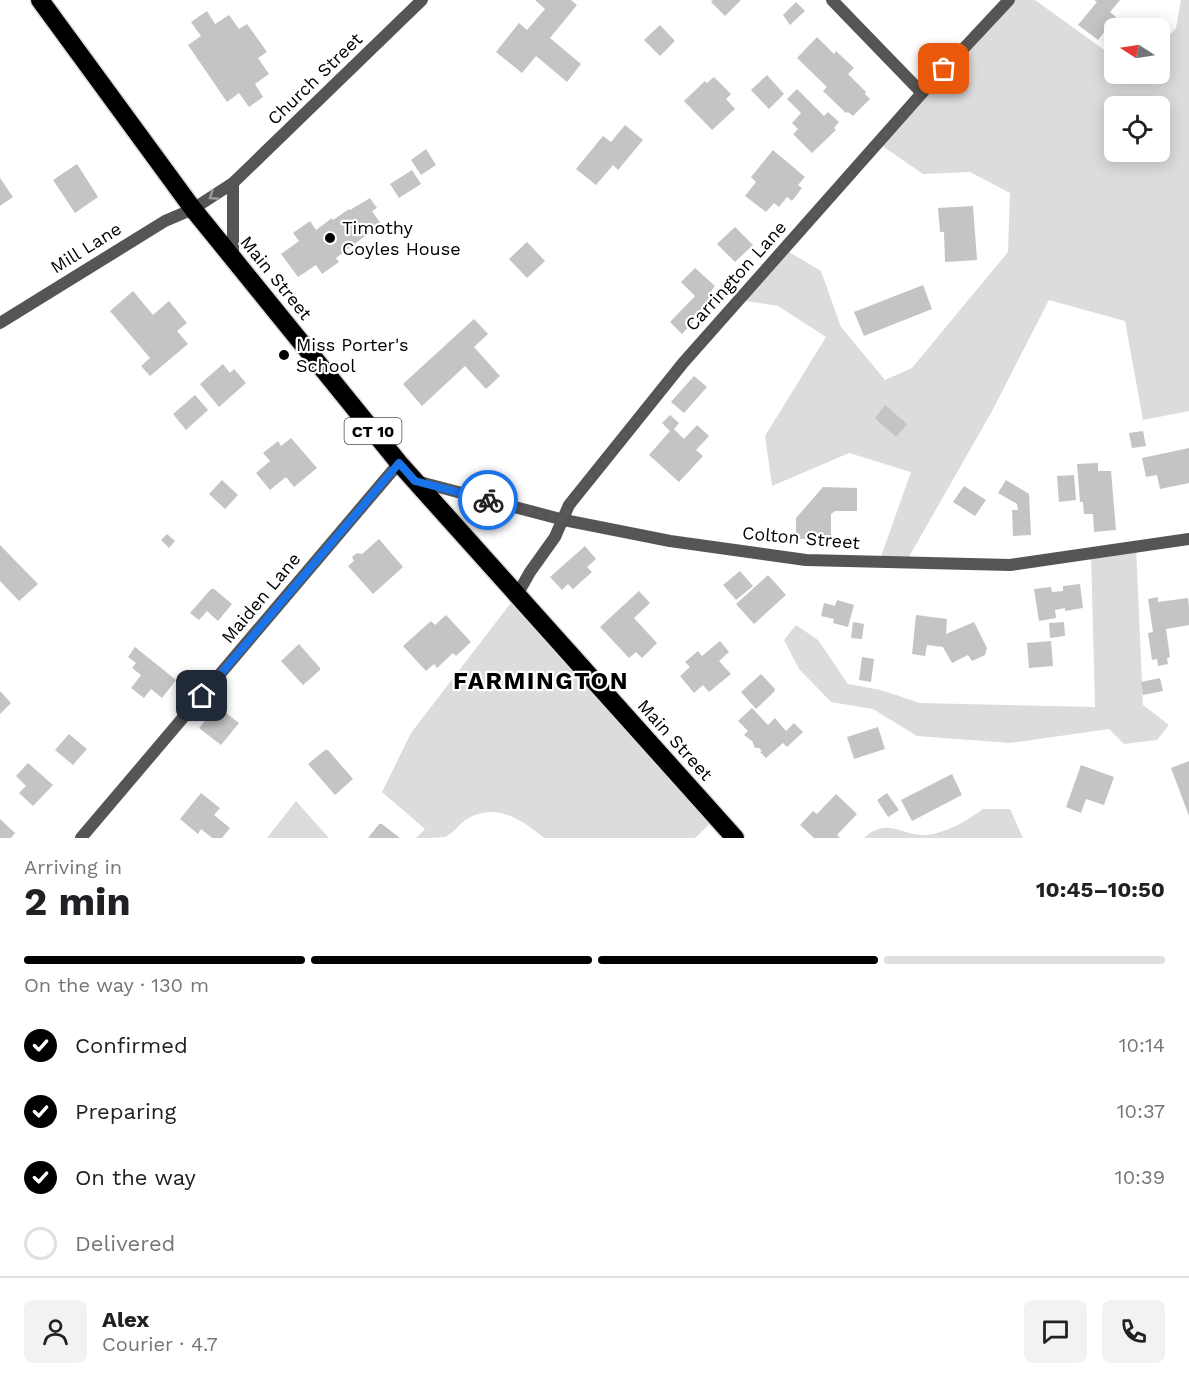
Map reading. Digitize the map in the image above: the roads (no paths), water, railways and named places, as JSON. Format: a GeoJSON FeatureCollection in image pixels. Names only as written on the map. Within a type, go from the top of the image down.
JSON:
{"type":"FeatureCollection","features":[{"type":"Feature","properties":{"kind":"highway","name":"Main Street"},"geometry":{"type":"LineString","coordinates":[[40,0],[194,209],[399,463],[735,838]]}},
{"type":"Feature","properties":{"kind":"street","name":"Church Street"},"geometry":{"type":"LineString","coordinates":[[194,209],[233,183],[422,0]]}},
{"type":"Feature","properties":{"kind":"street"},"geometry":{"type":"LineString","coordinates":[[832,0],[922,93]]}},
{"type":"Feature","properties":{"kind":"street","name":"Carrington Lane"},"geometry":{"type":"LineString","coordinates":[[517,595],[555,537],[569,505],[683,363],[922,93],[1009,0]]}},
{"type":"Feature","properties":{"kind":"street"},"geometry":{"type":"LineString","coordinates":[[233,183],[233,259]]}},
{"type":"Feature","properties":{"kind":"street","name":"Mill Lane"},"geometry":{"type":"LineString","coordinates":[[0,323],[165,221],[194,209]]}},
{"type":"Feature","properties":{"kind":"street","name":"Maiden Lane"},"geometry":{"type":"LineString","coordinates":[[81,838],[399,463]]}},
{"type":"Feature","properties":{"kind":"street","name":"Colton Street"},"geometry":{"type":"LineString","coordinates":[[415,481],[564,520],[670,541],[806,560],[1010,565],[1189,539]]}},
{"type":"Feature","properties":{"kind":"place","name":"Timothy Coyles House"},"geometry":{"type":"Point","coordinates":[330,238]}},
{"type":"Feature","properties":{"kind":"place","name":"Miss Porter's School"},"geometry":{"type":"Point","coordinates":[284,355]}},
{"type":"Feature","properties":{"kind":"district","name":"FARMINGTON"},"geometry":{"type":"Point","coordinates":[541,681]}}]}
